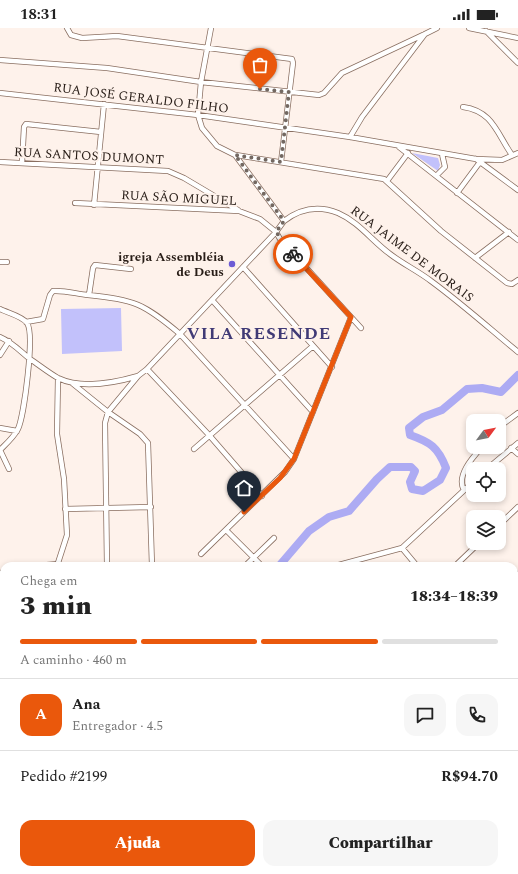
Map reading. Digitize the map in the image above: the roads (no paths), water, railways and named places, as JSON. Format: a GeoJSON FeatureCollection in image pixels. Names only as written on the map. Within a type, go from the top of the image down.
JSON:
{"type":"FeatureCollection","features":[{"type":"Feature","properties":{"kind":"street"},"geometry":{"type":"LineString","coordinates":[[67,28],[72,35],[82,38],[117,36],[207,49],[290,58],[293,63],[281,162]]}},
{"type":"Feature","properties":{"kind":"street"},"geometry":{"type":"LineString","coordinates":[[211,28],[201,82],[198,115],[202,128],[217,146],[235,155],[372,176],[388,181],[411,205],[507,283],[512,284],[518,280]]}},
{"type":"Feature","properties":{"kind":"street"},"geometry":{"type":"LineString","coordinates":[[0,60],[107,68],[201,82],[313,95],[324,93],[342,73],[437,28]]}},
{"type":"Feature","properties":{"kind":"street"},"geometry":{"type":"LineString","coordinates":[[469,28],[518,38]]}},
{"type":"Feature","properties":{"kind":"street"},"geometry":{"type":"LineString","coordinates":[[486,31],[518,63]]}},
{"type":"Feature","properties":{"kind":"street"},"geometry":{"type":"LineString","coordinates":[[350,137],[362,117],[425,34]]}},
{"type":"Feature","properties":{"kind":"street","name":"RUA JOSÉ GERALDO FILHO"},"geometry":{"type":"LineString","coordinates":[[0,93],[198,115],[286,129],[350,137],[478,161],[498,160],[518,153]]}},
{"type":"Feature","properties":{"kind":"street"},"geometry":{"type":"LineString","coordinates":[[94,204],[104,104]]}},
{"type":"Feature","properties":{"kind":"street"},"geometry":{"type":"LineString","coordinates":[[462,107],[470,108],[490,120],[496,127],[512,155]]}},
{"type":"Feature","properties":{"kind":"street"},"geometry":{"type":"LineString","coordinates":[[22,163],[24,127],[26,124],[101,132]]}},
{"type":"Feature","properties":{"kind":"street"},"geometry":{"type":"LineString","coordinates":[[398,146],[518,240]]}},
{"type":"Feature","properties":{"kind":"street"},"geometry":{"type":"LineString","coordinates":[[388,181],[408,153]]}},
{"type":"Feature","properties":{"kind":"street"},"geometry":{"type":"LineString","coordinates":[[436,176],[445,167],[442,154]]}},
{"type":"Feature","properties":{"kind":"street"},"geometry":{"type":"LineString","coordinates":[[107,562],[104,436],[108,412],[138,376],[147,369],[180,334],[276,232],[284,221],[235,155]]}},
{"type":"Feature","properties":{"kind":"street"},"geometry":{"type":"LineString","coordinates":[[457,193],[478,161],[518,190]]}},
{"type":"Feature","properties":{"kind":"street","name":"RUA SANTOS DUMONT"},"geometry":{"type":"LineString","coordinates":[[0,162],[98,166],[168,171],[184,178],[239,211]]}},
{"type":"Feature","properties":{"kind":"street","name":"RUA SÃO MIGUEL"},"geometry":{"type":"LineString","coordinates":[[75,203],[239,211],[260,219],[276,232],[283,243],[360,328]]}},
{"type":"Feature","properties":{"kind":"street","name":"RUA JAIME DE MORAIS"},"geometry":{"type":"LineString","coordinates":[[284,221],[300,210],[308,208],[328,210],[346,217],[362,229],[388,253],[432,282],[517,350]]}},
{"type":"Feature","properties":{"kind":"street"},"geometry":{"type":"LineString","coordinates":[[475,258],[509,232]]}},
{"type":"Feature","properties":{"kind":"street"},"geometry":{"type":"LineString","coordinates":[[0,262],[6,262]]}},
{"type":"Feature","properties":{"kind":"street"},"geometry":{"type":"LineString","coordinates":[[89,295],[93,268],[95,265],[131,269]]}},
{"type":"Feature","properties":{"kind":"street"},"geometry":{"type":"LineString","coordinates":[[243,267],[332,367]]}},
{"type":"Feature","properties":{"kind":"street"},"geometry":{"type":"LineString","coordinates":[[26,322],[43,319],[50,295],[53,291],[116,297],[136,303],[160,317],[180,334],[243,406],[294,459]]}},
{"type":"Feature","properties":{"kind":"street"},"geometry":{"type":"LineString","coordinates":[[212,300],[312,412]]}},
{"type":"Feature","properties":{"kind":"street"},"geometry":{"type":"LineString","coordinates":[[0,309],[26,322],[29,327],[24,414],[17,431],[0,450],[9,469]]}},
{"type":"Feature","properties":{"kind":"street"},"geometry":{"type":"LineString","coordinates":[[201,554],[280,478],[294,459],[351,317]]}},
{"type":"Feature","properties":{"kind":"street"},"geometry":{"type":"LineString","coordinates":[[0,337],[9,341],[28,358],[58,378],[72,382],[109,382],[138,376]]}},
{"type":"Feature","properties":{"kind":"street"},"geometry":{"type":"LineString","coordinates":[[0,355],[9,341]]}},
{"type":"Feature","properties":{"kind":"street"},"geometry":{"type":"LineString","coordinates":[[194,449],[313,346]]}},
{"type":"Feature","properties":{"kind":"street"},"geometry":{"type":"LineString","coordinates":[[147,369],[209,435],[262,496]]}},
{"type":"Feature","properties":{"kind":"street"},"geometry":{"type":"LineString","coordinates":[[58,378],[57,434],[64,479],[67,535],[59,562]]}},
{"type":"Feature","properties":{"kind":"street"},"geometry":{"type":"LineString","coordinates":[[72,382],[108,412],[140,434],[148,443],[152,562]]}},
{"type":"Feature","properties":{"kind":"street"},"geometry":{"type":"LineString","coordinates":[[506,422],[518,413]]}},
{"type":"Feature","properties":{"kind":"street"},"geometry":{"type":"LineString","coordinates":[[0,428],[17,431]]}},
{"type":"Feature","properties":{"kind":"street"},"geometry":{"type":"LineString","coordinates":[[495,462],[518,443]]}},
{"type":"Feature","properties":{"kind":"street"},"geometry":{"type":"LineString","coordinates":[[511,448],[518,454]]}},
{"type":"Feature","properties":{"kind":"street"},"geometry":{"type":"LineString","coordinates":[[350,562],[402,548],[464,490],[461,484],[462,477],[477,454]]}},
{"type":"Feature","properties":{"kind":"street"},"geometry":{"type":"LineString","coordinates":[[66,509],[151,507]]}},
{"type":"Feature","properties":{"kind":"street"},"geometry":{"type":"LineString","coordinates":[[506,518],[518,507]]}},
{"type":"Feature","properties":{"kind":"street"},"geometry":{"type":"LineString","coordinates":[[226,530],[258,562]]}},
{"type":"Feature","properties":{"kind":"street"},"geometry":{"type":"LineString","coordinates":[[249,562],[274,538]]}},
{"type":"Feature","properties":{"kind":"street"},"geometry":{"type":"LineString","coordinates":[[402,548],[414,562]]}},
{"type":"Feature","properties":{"kind":"street"},"geometry":{"type":"LineString","coordinates":[[459,562],[472,550]]}},
{"type":"Feature","properties":{"kind":"waterway"},"geometry":{"type":"LineString","coordinates":[[282,562],[309,531],[329,517],[349,511],[377,479],[390,467],[411,467],[415,471],[410,482],[412,489],[423,491],[440,480],[446,468],[440,455],[428,443],[410,435],[409,428],[423,417],[442,410],[467,389],[482,388],[501,392],[518,375]]}},
{"type":"Feature","properties":{"kind":"place","name":"igreja Assembléia de Deus"},"geometry":{"type":"Point","coordinates":[232,264]}},
{"type":"Feature","properties":{"kind":"district","name":"VILA RESENDE"},"geometry":{"type":"Point","coordinates":[259,334]}}]}
